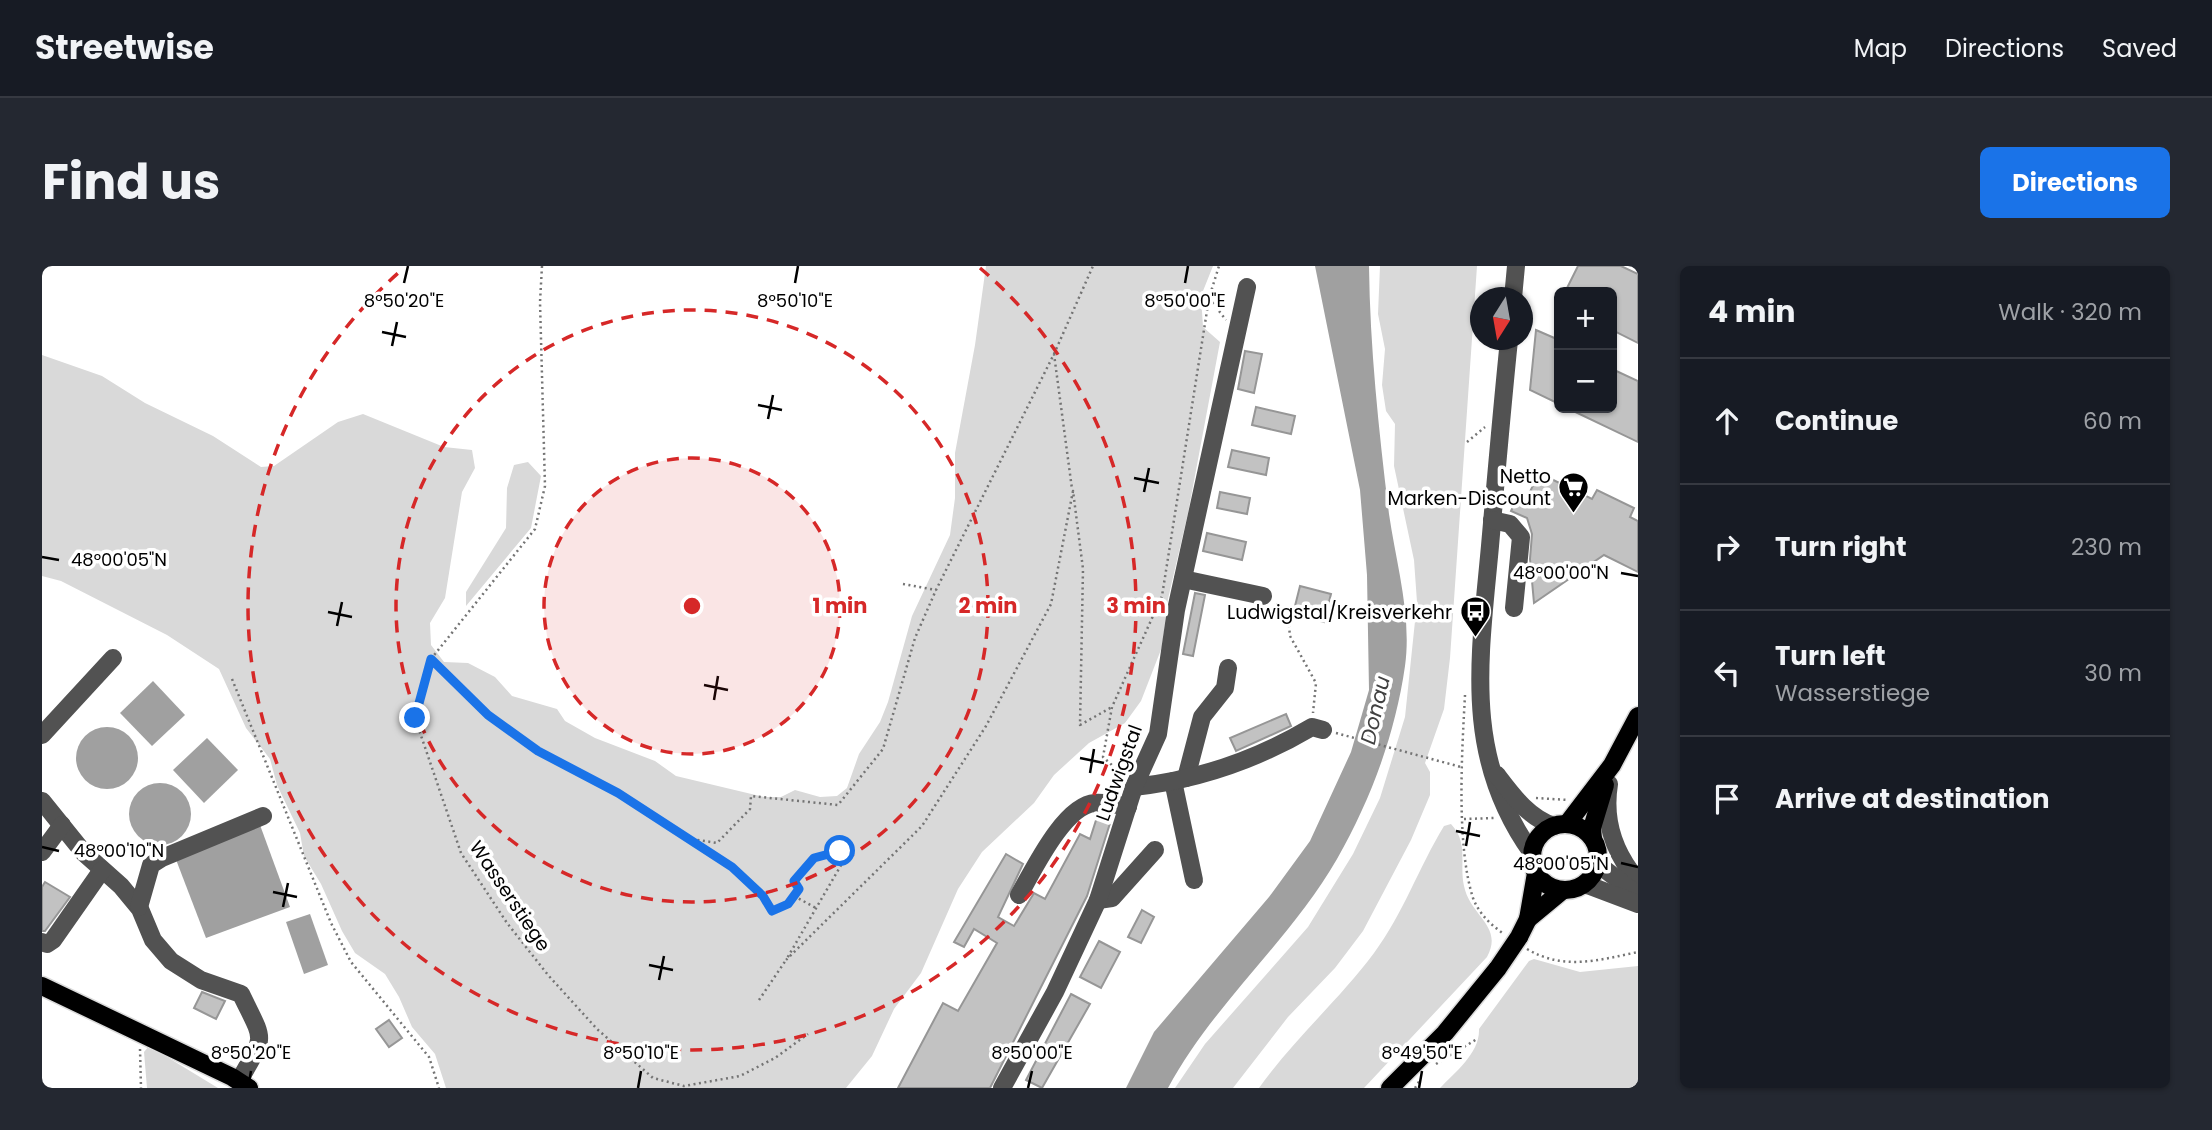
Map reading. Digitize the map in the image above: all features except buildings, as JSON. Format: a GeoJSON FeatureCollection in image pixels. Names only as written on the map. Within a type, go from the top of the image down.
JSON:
{"type":"FeatureCollection","features":[{"type":"Feature","properties":{"kind":"main road"},"geometry":{"type":"LineString","coordinates":[[1528,919],[1563,890],[1585,884],[1598,864],[1593,839],[1597,807],[1612,765],[1638,716]]}},
{"type":"Feature","properties":{"kind":"main road"},"geometry":{"type":"LineString","coordinates":[[1390,1088],[1445,1033],[1498,968],[1528,919],[1536,873],[1532,853],[1539,836],[1561,825],[1612,765]]}},
{"type":"Feature","properties":{"kind":"main road"},"geometry":{"type":"LineString","coordinates":[[1561,825],[1577,826],[1593,839]]}},
{"type":"Feature","properties":{"kind":"main road"},"geometry":{"type":"LineString","coordinates":[[1536,873],[1543,882],[1563,890]]}},
{"type":"Feature","properties":{"kind":"main road"},"geometry":{"type":"LineString","coordinates":[[42,986],[139,1031],[244,1085]]}},
{"type":"Feature","properties":{"kind":"street"},"geometry":{"type":"LineString","coordinates":[[1514,287],[1516,266]]}},
{"type":"Feature","properties":{"kind":"street","name":"Ludwigstal"},"geometry":{"type":"LineString","coordinates":[[1002,1088],[1055,992],[1098,900],[1135,787],[1157,734],[1183,579],[1247,287]]}},
{"type":"Feature","properties":{"kind":"street"},"geometry":{"type":"LineString","coordinates":[[1508,350],[1479,677],[1483,738],[1495,788],[1508,816],[1532,853]]}},
{"type":"Feature","properties":{"kind":"street"},"geometry":{"type":"LineString","coordinates":[[1492,520],[1510,524],[1521,537],[1514,608]]}},
{"type":"Feature","properties":{"kind":"street"},"geometry":{"type":"LineString","coordinates":[[1183,579],[1263,596]]}},
{"type":"Feature","properties":{"kind":"street"},"geometry":{"type":"LineString","coordinates":[[42,735],[113,658]]}},
{"type":"Feature","properties":{"kind":"street"},"geometry":{"type":"LineString","coordinates":[[1194,880],[1179,780],[1202,717],[1225,688],[1228,668]]}},
{"type":"Feature","properties":{"kind":"street"},"geometry":{"type":"LineString","coordinates":[[1135,787],[1179,780],[1265,754],[1318,728]]}},
{"type":"Feature","properties":{"kind":"street"},"geometry":{"type":"LineString","coordinates":[[1612,765],[1607,797],[1610,827],[1616,848],[1638,881]]}},
{"type":"Feature","properties":{"kind":"street"},"geometry":{"type":"LineString","coordinates":[[1491,767],[1521,805],[1544,823],[1561,825]]}},
{"type":"Feature","properties":{"kind":"street"},"geometry":{"type":"LineString","coordinates":[[42,801],[102,870],[139,907],[153,940],[171,961],[201,980],[241,994],[260,1030],[259,1047],[244,1085]]}},
{"type":"Feature","properties":{"kind":"street"},"geometry":{"type":"LineString","coordinates":[[1019,895],[1052,841],[1077,811],[1093,803],[1128,807]]}},
{"type":"Feature","properties":{"kind":"street"},"geometry":{"type":"LineString","coordinates":[[139,907],[151,866],[162,858],[263,816]]}},
{"type":"Feature","properties":{"kind":"street"},"geometry":{"type":"LineString","coordinates":[[42,852],[62,825]]}},
{"type":"Feature","properties":{"kind":"street"},"geometry":{"type":"LineString","coordinates":[[1098,900],[1112,898],[1156,850]]}},
{"type":"Feature","properties":{"kind":"street"},"geometry":{"type":"LineString","coordinates":[[1598,864],[1638,895]]}},
{"type":"Feature","properties":{"kind":"street"},"geometry":{"type":"LineString","coordinates":[[42,942],[47,944],[53,940],[102,870]]}},
{"type":"Feature","properties":{"kind":"street"},"geometry":{"type":"LineString","coordinates":[[1585,884],[1609,890],[1638,904]]}},
{"type":"Feature","properties":{"kind":"path","name":"Wasserstiege"},"geometry":{"type":"LineString","coordinates":[[542,266],[540,302],[545,486],[541,508],[535,529],[431,659],[415,718],[461,853],[508,923],[597,1029],[653,1077],[684,1086],[740,1076],[775,1058],[808,1034]]}},
{"type":"Feature","properties":{"kind":"path"},"geometry":{"type":"LineString","coordinates":[[689,839],[717,843],[750,808],[751,796],[838,804],[883,749],[915,638],[936,590],[1054,354],[1094,266]]}},
{"type":"Feature","properties":{"kind":"path"},"geometry":{"type":"LineString","coordinates":[[1135,787],[1103,757],[1112,707],[1162,596],[1209,298],[1219,266]]}},
{"type":"Feature","properties":{"kind":"path"},"geometry":{"type":"LineString","coordinates":[[1209,298],[1236,334]]}},
{"type":"Feature","properties":{"kind":"path"},"geometry":{"type":"LineString","coordinates":[[1054,354],[1083,569],[1080,725],[1112,707]]}},
{"type":"Feature","properties":{"kind":"path"},"geometry":{"type":"LineString","coordinates":[[1467,442],[1490,423],[1501,422]]}},
{"type":"Feature","properties":{"kind":"path"},"geometry":{"type":"LineString","coordinates":[[786,960],[922,826],[986,726],[1051,604],[1073,491]]}},
{"type":"Feature","properties":{"kind":"path"},"geometry":{"type":"LineString","coordinates":[[903,584],[936,590]]}},
{"type":"Feature","properties":{"kind":"path"},"geometry":{"type":"LineString","coordinates":[[1263,596],[1272,600],[1288,615],[1290,636],[1316,683],[1318,728],[1461,767],[1465,845],[1473,898],[1481,914],[1552,962],[1581,964],[1638,952]]}},
{"type":"Feature","properties":{"kind":"path"},"geometry":{"type":"LineString","coordinates":[[431,659],[488,715],[538,751],[618,793],[732,867],[763,896],[772,911],[788,904],[799,889],[794,881],[814,858],[840,851],[847,855],[786,960],[759,1000]]}},
{"type":"Feature","properties":{"kind":"path"},"geometry":{"type":"LineString","coordinates":[[232,679],[331,923],[351,962],[429,1057],[439,1088]]}},
{"type":"Feature","properties":{"kind":"path"},"geometry":{"type":"LineString","coordinates":[[794,896],[817,908]]}},
{"type":"Feature","properties":{"kind":"path"},"geometry":{"type":"LineString","coordinates":[[139,1031],[141,1088]]}},
{"type":"Feature","properties":{"kind":"path"},"geometry":{"type":"LineString","coordinates":[[1434,1066],[1477,1039]]}},
{"type":"Feature","properties":{"kind":"shaded area"},"geometry":{"type":"Polygon","coordinates":[[[986,266],[1213,266],[1201,296],[1203,327],[1220,342],[1188,513],[1168,599],[1162,647],[1141,701],[1125,723],[1089,743],[1054,775],[1034,803],[982,852],[958,889],[921,973],[894,1009],[872,1056],[846,1088],[446,1088],[435,1054],[412,1027],[385,974],[355,953],[342,931],[321,884],[304,856],[300,833],[277,785],[270,759],[246,728],[219,669],[167,635],[61,581],[42,576],[42,355],[102,376],[145,403],[213,436],[261,467],[274,466],[338,422],[363,414],[444,447],[472,450],[475,468],[462,492],[445,598],[430,623],[431,645],[444,662],[468,663],[495,677],[512,696],[557,709],[565,721],[595,738],[655,761],[676,776],[764,797],[781,797],[795,790],[820,797],[837,796],[847,788],[859,754],[880,722],[912,616],[950,535],[955,498],[955,453],[986,266]]]}},
{"type":"Feature","properties":{"kind":"shaded area"},"geometry":{"type":"Polygon","coordinates":[[[1380,266],[1477,266],[1476,287],[1470,287],[1471,350],[1450,658],[1444,709],[1425,763],[1430,772],[1430,795],[1411,840],[1363,931],[1335,968],[1288,1017],[1233,1088],[1175,1088],[1205,1044],[1308,927],[1353,854],[1380,798],[1405,717],[1417,602],[1414,560],[1394,466],[1395,424],[1386,411],[1382,385],[1385,349],[1378,314],[1380,266]]]}},
{"type":"Feature","properties":{"kind":"shaded area"},"geometry":{"type":"Polygon","coordinates":[[[528,462],[541,476],[531,528],[466,606],[466,592],[506,528],[507,488],[514,465],[528,462]]]}},
{"type":"Feature","properties":{"kind":"shaded area"},"geometry":{"type":"Polygon","coordinates":[[[1451,824],[1457,831],[1462,846],[1463,878],[1467,896],[1489,929],[1491,946],[1487,957],[1364,1088],[1259,1088],[1286,1053],[1374,953],[1394,922],[1444,826],[1451,824]]]}},
{"type":"Feature","properties":{"kind":"shaded area"},"geometry":{"type":"Polygon","coordinates":[[[1534,959],[1580,972],[1638,966],[1638,1088],[1440,1088],[1471,1054],[1479,1029],[1529,961],[1534,959]]]}},
{"type":"Feature","properties":{"kind":"shaded area"},"geometry":{"type":"Polygon","coordinates":[[[149,1046],[218,1088],[147,1088],[144,1052],[149,1046]]]}},
{"type":"Feature","properties":{"kind":"water","name":"Donau"},"geometry":{"type":"Polygon","coordinates":[[[1315,266],[1369,266],[1379,421],[1389,514],[1406,628],[1407,647],[1401,692],[1388,742],[1371,790],[1337,859],[1318,889],[1207,1028],[1168,1088],[1126,1088],[1154,1032],[1269,897],[1310,841],[1351,752],[1369,690],[1367,575],[1360,490],[1315,266]]]}},
{"type":"Feature","properties":{"kind":"water"},"geometry":{"type":"Polygon","coordinates":[[[153,681],[185,715],[152,746],[120,713],[153,681]]]}},
{"type":"Feature","properties":{"kind":"water"},"geometry":{"type":"Polygon","coordinates":[[[101,727],[113,727],[129,736],[136,746],[136,770],[129,780],[113,789],[101,789],[90,784],[81,775],[76,764],[76,752],[81,741],[90,732],[101,727]]]}},
{"type":"Feature","properties":{"kind":"water"},"geometry":{"type":"Polygon","coordinates":[[[207,738],[238,770],[204,803],[173,770],[207,738]]]}},
{"type":"Feature","properties":{"kind":"water"},"geometry":{"type":"Polygon","coordinates":[[[154,783],[166,783],[182,792],[189,802],[189,826],[182,836],[166,845],[154,845],[143,840],[134,831],[129,820],[129,808],[134,797],[143,788],[154,783]]]}},
{"type":"Feature","properties":{"kind":"water"},"geometry":{"type":"Polygon","coordinates":[[[260,825],[290,907],[206,938],[175,857],[260,825]]]}},
{"type":"Feature","properties":{"kind":"water"},"geometry":{"type":"Polygon","coordinates":[[[310,914],[328,965],[304,974],[286,922],[310,914]]]}},
{"type":"Feature","properties":{"kind":"place","name":"Netto Marken-Discount"},"geometry":{"type":"Point","coordinates":[1574,514]}},
{"type":"Feature","properties":{"kind":"place","name":"Ludwigstal/Kreisverkehr"},"geometry":{"type":"Point","coordinates":[1475,639]}},
{"type":"Feature","properties":{"kind":"route"},"geometry":{"type":"LineString","coordinates":[[415,718],[431,659],[488,715],[538,751],[618,793],[732,867],[763,896],[772,911],[788,904],[799,889],[794,881],[814,858],[840,851]]}}]}
